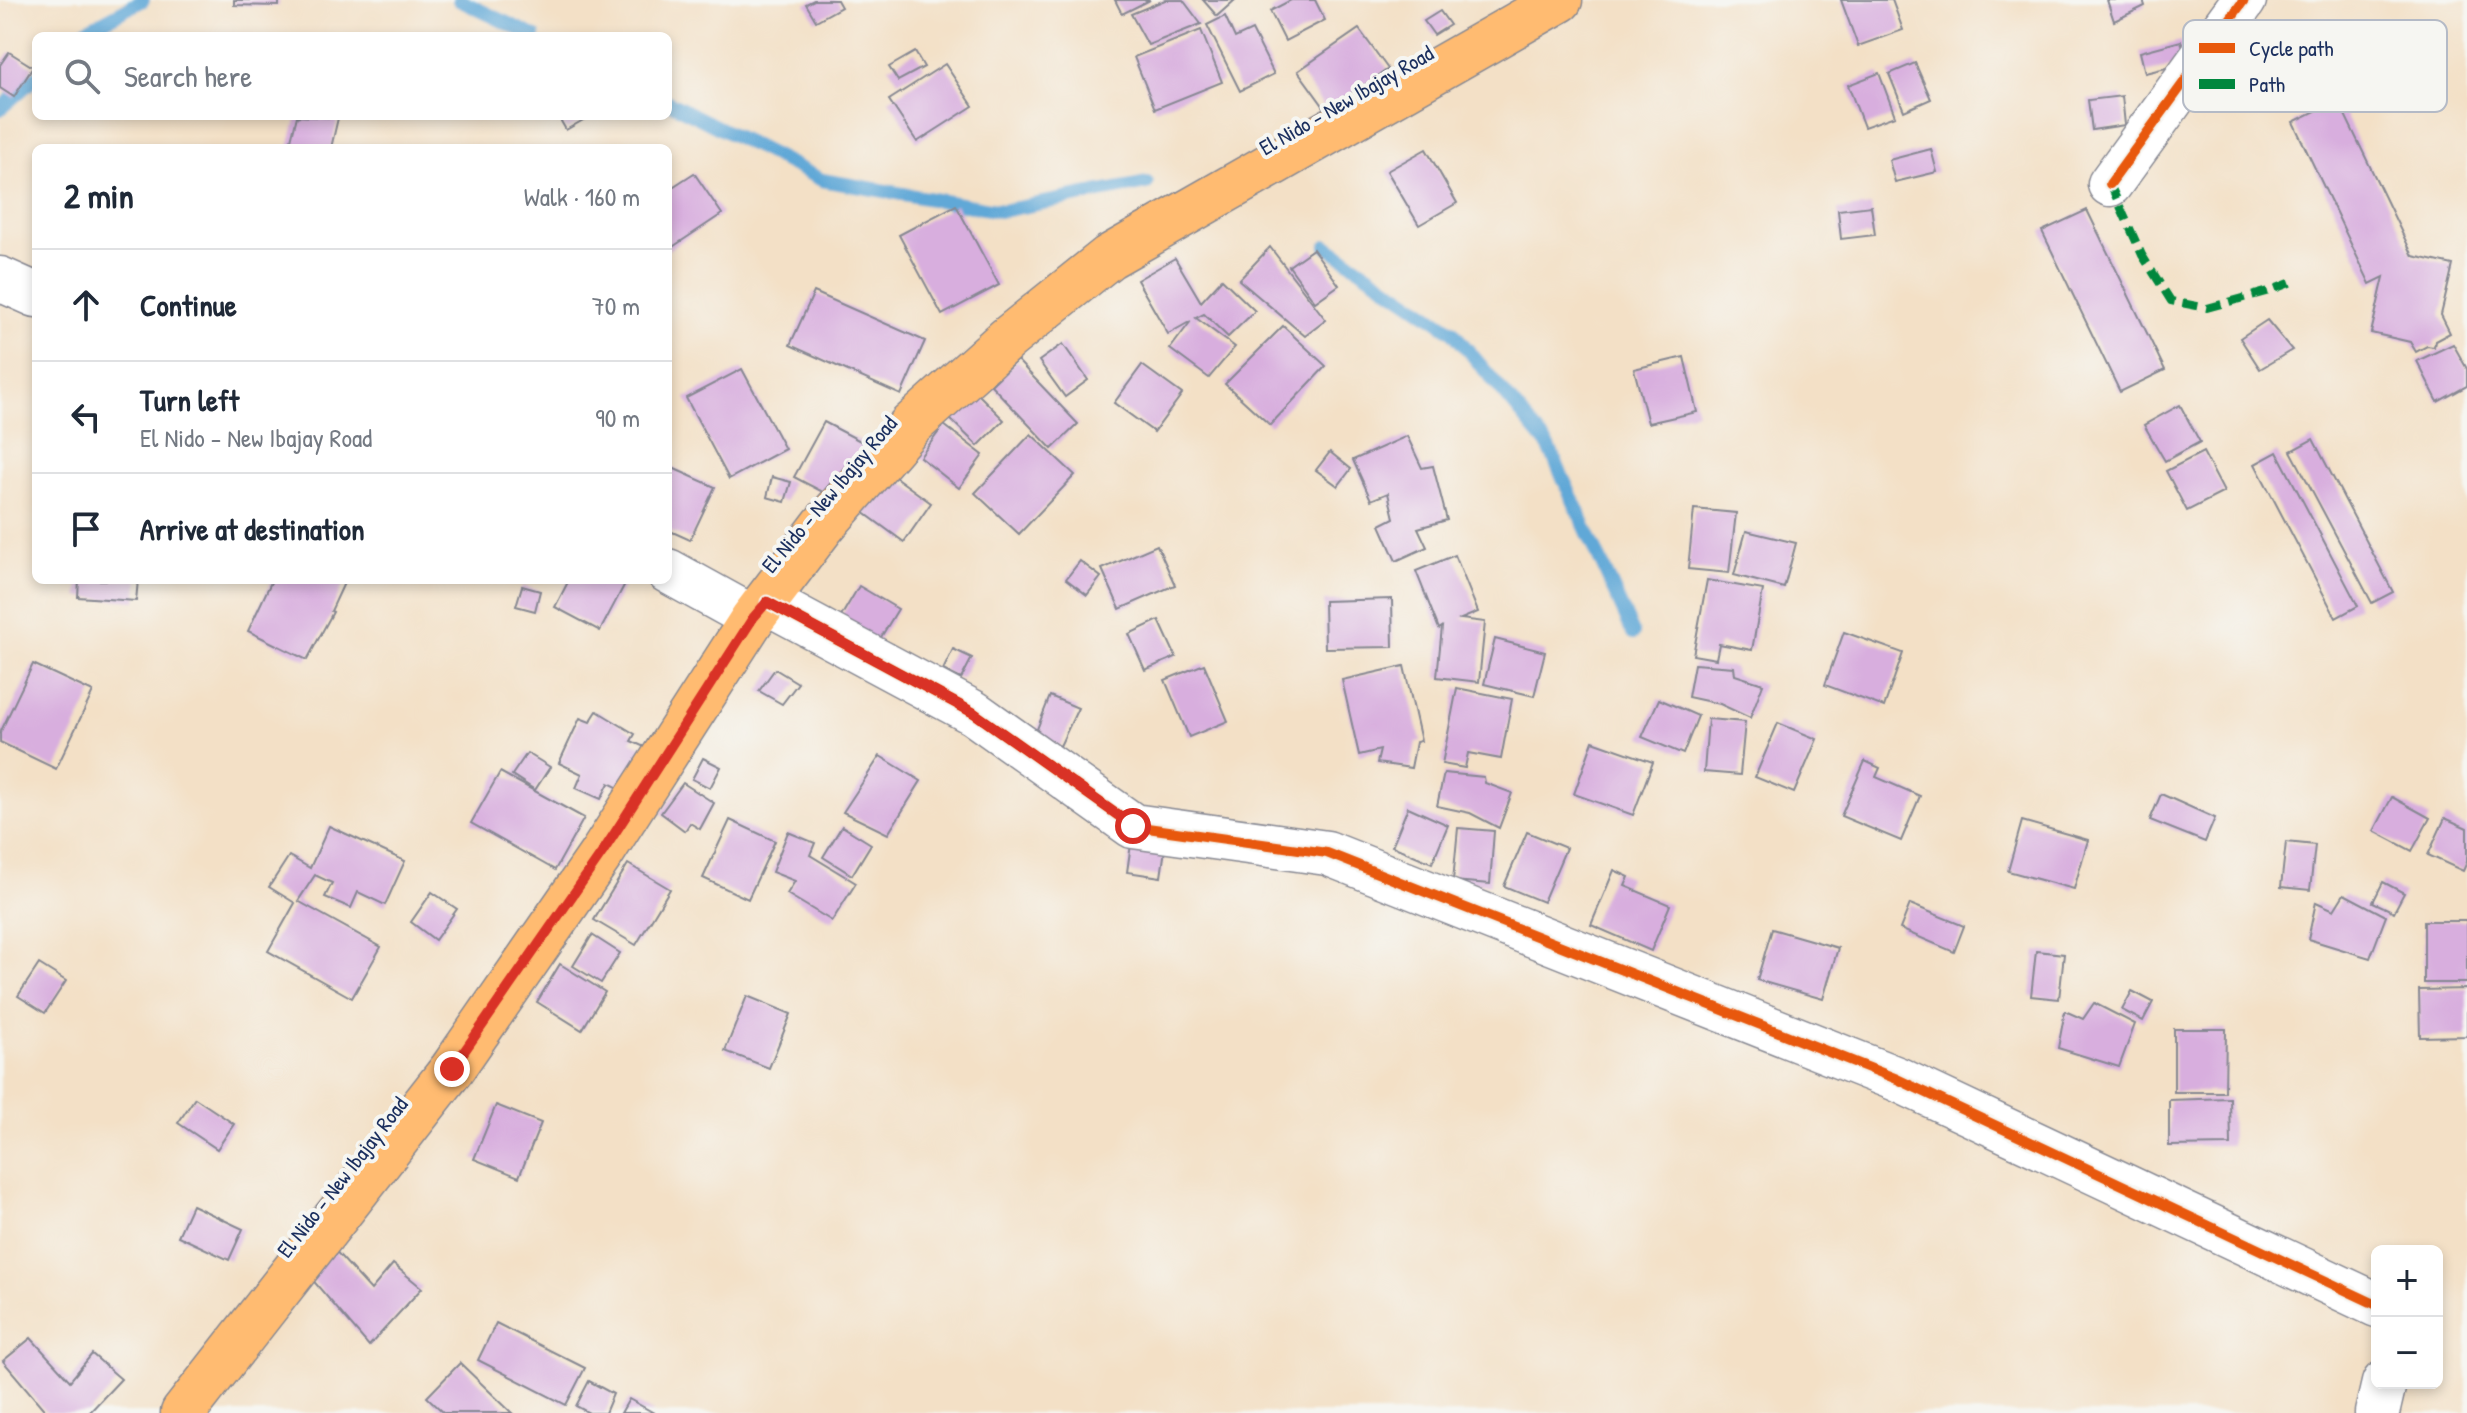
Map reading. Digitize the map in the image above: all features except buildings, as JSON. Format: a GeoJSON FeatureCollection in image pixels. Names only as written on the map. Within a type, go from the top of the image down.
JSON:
{"type":"FeatureCollection","features":[{"type":"Feature","properties":{"kind":"main road","name":"El Nido - New Ibajay Road"},"geometry":{"type":"LineString","coordinates":[[183,1413],[452,1069],[602,853],[760,610],[823,526],[911,425],[1008,338],[1109,257],[1560,0]]}},
{"type":"Feature","properties":{"kind":"street"},"geometry":{"type":"LineString","coordinates":[[2229,20],[2244,0]]}},
{"type":"Feature","properties":{"kind":"street"},"geometry":{"type":"LineString","coordinates":[[2110,184],[2183,84]]}},
{"type":"Feature","properties":{"kind":"street"},"geometry":{"type":"LineString","coordinates":[[0,279],[32,293]]}},
{"type":"Feature","properties":{"kind":"street"},"geometry":{"type":"LineString","coordinates":[[672,573],[760,610],[974,713],[1133,826],[1327,853],[1897,1079],[2371,1302]]}},
{"type":"Feature","properties":{"kind":"street"},"geometry":{"type":"LineString","coordinates":[[2377,1413],[2383,1389]]}},
{"type":"Feature","properties":{"kind":"waterway"},"geometry":{"type":"LineString","coordinates":[[85,32],[143,0]]}},
{"type":"Feature","properties":{"kind":"waterway"},"geometry":{"type":"LineString","coordinates":[[459,0],[526,32]]}},
{"type":"Feature","properties":{"kind":"waterway"},"geometry":{"type":"LineString","coordinates":[[0,109],[32,81]]}},
{"type":"Feature","properties":{"kind":"waterway"},"geometry":{"type":"LineString","coordinates":[[672,104],[822,180],[1001,211],[1147,183]]}},
{"type":"Feature","properties":{"kind":"waterway"},"geometry":{"type":"LineString","coordinates":[[1327,246],[1452,331],[1549,447],[1633,633]]}},
{"type":"Feature","properties":{"kind":"marked path"},"geometry":{"type":"LineString","coordinates":[[2110,184],[2142,255],[2171,301],[2207,308],[2295,281]]}},
{"type":"Feature","properties":{"kind":"cycle path"},"geometry":{"type":"LineString","coordinates":[[2229,20],[2244,0]]}},
{"type":"Feature","properties":{"kind":"cycle path"},"geometry":{"type":"LineString","coordinates":[[2110,184],[2183,84]]}},
{"type":"Feature","properties":{"kind":"cycle path"},"geometry":{"type":"LineString","coordinates":[[767,602],[974,713],[1133,826],[1327,853],[1897,1079],[2371,1302]]}},
{"type":"Feature","properties":{"kind":"route"},"geometry":{"type":"LineString","coordinates":[[452,1069],[602,853],[753,618],[767,602],[974,713],[1133,826]]}}]}
